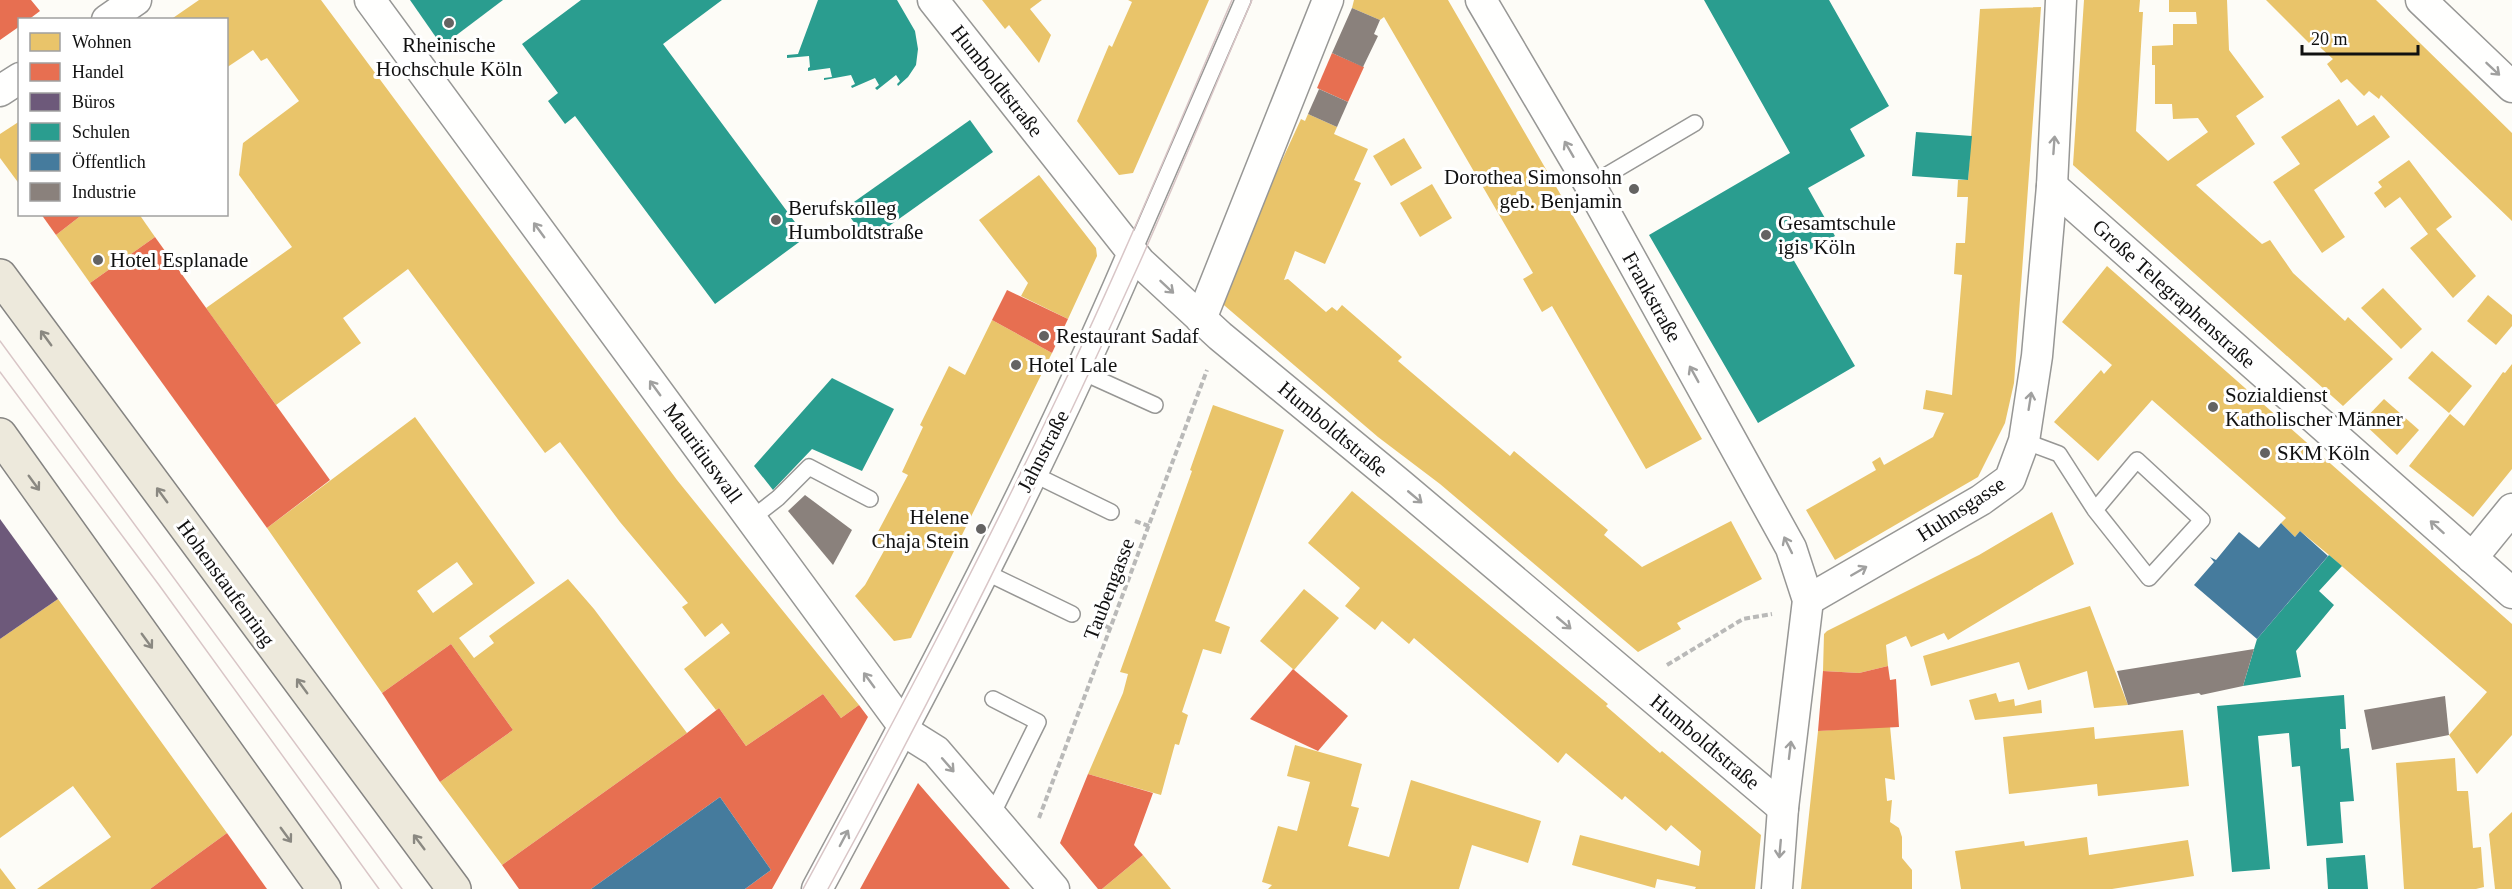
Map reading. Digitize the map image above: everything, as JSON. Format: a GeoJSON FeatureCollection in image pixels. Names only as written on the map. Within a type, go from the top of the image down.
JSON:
{"type":"FeatureCollection","features":[{"type":"Feature","properties":{"kind":"main road","name":"Hohenstaufenring"},"geometry":{"type":"LineString","coordinates":[[0,276],[454,889]]}},
{"type":"Feature","properties":{"kind":"main road"},"geometry":{"type":"LineString","coordinates":[[0,435],[324,889]]}},
{"type":"Feature","properties":{"kind":"street"},"geometry":{"type":"LineString","coordinates":[[110,18],[136,0]]}},
{"type":"Feature","properties":{"kind":"street","name":"Mauritiuswall"},"geometry":{"type":"LineString","coordinates":[[370,0],[904,728],[912,736],[936,751],[1054,889]]}},
{"type":"Feature","properties":{"kind":"street","name":"Humboldtstraße"},"geometry":{"type":"LineString","coordinates":[[933,0],[1133,254],[1211,327],[1783,808]]}},
{"type":"Feature","properties":{"kind":"street"},"geometry":{"type":"LineString","coordinates":[[1211,327],[1328,0]]}},
{"type":"Feature","properties":{"kind":"street","name":"Frankstraße"},"geometry":{"type":"LineString","coordinates":[[1481,0],[1590,185],[1791,548],[1808,600]]}},
{"type":"Feature","properties":{"kind":"street","name":"Huhnsgasse"},"geometry":{"type":"LineString","coordinates":[[1808,600],[1982,500],[2010,479],[2024,441],[2037,356],[2052,186],[2061,0]]}},
{"type":"Feature","properties":{"kind":"street"},"geometry":{"type":"LineString","coordinates":[[2421,0],[2512,87]]}},
{"type":"Feature","properties":{"kind":"street"},"geometry":{"type":"LineString","coordinates":[[0,91],[18,79]]}},
{"type":"Feature","properties":{"kind":"street","name":"Große Telegraphenstraße"},"geometry":{"type":"LineString","coordinates":[[2052,186],[2512,593]]}},
{"type":"Feature","properties":{"kind":"street","name":"Jahnstraße"},"geometry":{"type":"LineString","coordinates":[[816,889],[904,728],[983,571],[1082,372],[1133,254]]}},
{"type":"Feature","properties":{"kind":"street"},"geometry":{"type":"LineString","coordinates":[[2472,558],[2512,509]]}},
{"type":"Feature","properties":{"kind":"street"},"geometry":{"type":"LineString","coordinates":[[1777,889],[1783,808],[1808,600]]}},
{"type":"Feature","properties":{"kind":"lane","name":"Jahnstraße"},"geometry":{"type":"LineString","coordinates":[[1133,254],[1243,0]]}},
{"type":"Feature","properties":{"kind":"lane"},"geometry":{"type":"LineString","coordinates":[[1590,185],[1695,123]]}},
{"type":"Feature","properties":{"kind":"lane"},"geometry":{"type":"LineString","coordinates":[[1082,372],[1155,405]]}},
{"type":"Feature","properties":{"kind":"lane"},"geometry":{"type":"LineString","coordinates":[[2024,441],[2059,454],[2095,510],[2149,578],[2202,520],[2137,460],[2095,510]]}},
{"type":"Feature","properties":{"kind":"lane"},"geometry":{"type":"LineString","coordinates":[[751,519],[778,498],[809,467],[870,499]]}},
{"type":"Feature","properties":{"kind":"lane"},"geometry":{"type":"LineString","coordinates":[[1031,473],[1111,512]]}},
{"type":"Feature","properties":{"kind":"lane"},"geometry":{"type":"LineString","coordinates":[[983,571],[1072,614]]}},
{"type":"Feature","properties":{"kind":"lane"},"geometry":{"type":"LineString","coordinates":[[992,815],[1038,722],[993,699]]}},
{"type":"Feature","properties":{"kind":"path","name":"Taubengasse"},"geometry":{"type":"LineString","coordinates":[[1025,854],[1211,327]]}},
{"type":"Feature","properties":{"kind":"path"},"geometry":{"type":"LineString","coordinates":[[1635,683],[1743,619],[1779,612],[1808,600]]}},
{"type":"Feature","properties":{"kind":"building: Wohnen"},"geometry":{"type":"Polygon","coordinates":[[[199,0],[321,0],[677,480],[859,705],[841,718],[823,694],[746,746],[719,708],[716,710],[684,669],[730,633],[722,623],[705,637],[682,607],[688,603],[620,522],[560,442],[545,453],[408,269],[343,318],[361,343],[276,405],[206,308],[292,247],[239,175],[243,143],[299,101],[267,58],[261,61],[253,50],[228,67],[228,18],[173,18],[199,0]]]}},
{"type":"Feature","properties":{"kind":"building: Wohnen"},"geometry":{"type":"Polygon","coordinates":[[[982,0],[1042,0],[1030,9],[1051,35],[1039,63],[1009,25],[1005,29],[982,0]]]}},
{"type":"Feature","properties":{"kind":"building: Wohnen"},"geometry":{"type":"Polygon","coordinates":[[[1128,0],[1209,0],[1133,173],[1119,175],[1077,121],[1109,45],[1112,47],[1132,2],[1128,0]]]}},
{"type":"Feature","properties":{"kind":"building: Wohnen"},"geometry":{"type":"Polygon","coordinates":[[[1354,0],[1448,0],[1702,439],[1646,469],[1552,306],[1542,312],[1523,279],[1533,273],[1384,17],[1380,20],[1352,8],[1354,0]]]}},
{"type":"Feature","properties":{"kind":"building: Wohnen"},"geometry":{"type":"Polygon","coordinates":[[[2084,0],[2140,0],[2139,12],[2143,12],[2136,131],[2168,161],[2208,132],[2198,118],[2173,119],[2172,104],[2155,104],[2155,65],[2152,65],[2152,46],[2173,45],[2173,24],[2197,24],[2196,12],[2169,12],[2169,0],[2227,0],[2229,50],[2264,97],[2236,116],[2255,144],[2196,185],[2262,244],[2270,240],[2293,273],[2345,321],[2348,317],[2393,359],[2343,406],[2073,165],[2084,0]]]}},
{"type":"Feature","properties":{"kind":"building: Wohnen"},"geometry":{"type":"Polygon","coordinates":[[[2266,0],[2376,0],[2512,133],[2512,221],[2381,95],[2379,99],[2369,91],[2364,96],[2347,79],[2341,83],[2327,64],[2333,59],[2312,40],[2309,43],[2266,0]]]}},
{"type":"Feature","properties":{"kind":"building: Wohnen"},"geometry":{"type":"Polygon","coordinates":[[[2041,7],[2014,383],[2005,423],[1978,477],[1835,560],[1806,510],[1876,470],[1872,462],[1880,457],[1884,465],[1933,437],[1944,413],[1923,409],[1926,390],[1952,395],[1962,275],[1954,274],[1956,243],[1965,243],[1968,197],[1957,197],[1958,180],[1968,180],[1980,9],[2041,7]]]}},
{"type":"Feature","properties":{"kind":"building: Wohnen"},"geometry":{"type":"Polygon","coordinates":[[[2339,99],[2357,126],[2374,115],[2390,137],[2314,190],[2345,237],[2322,253],[2273,182],[2300,164],[2281,137],[2339,99]]]}},
{"type":"Feature","properties":{"kind":"building: Wohnen"},"geometry":{"type":"Polygon","coordinates":[[[1308,114],[1337,127],[1334,134],[1368,149],[1354,180],[1361,183],[1325,264],[1295,251],[1284,280],[1288,279],[1326,312],[1332,307],[1337,311],[1342,305],[1402,357],[1398,361],[1452,407],[1510,456],[1514,451],[1608,530],[1604,535],[1642,567],[1731,521],[1762,579],[1677,623],[1681,629],[1638,652],[1440,484],[1378,437],[1218,300],[1301,119],[1305,121],[1308,114]]]}},
{"type":"Feature","properties":{"kind":"building: Wohnen"},"geometry":{"type":"Polygon","coordinates":[[[18,122],[18,182],[0,158],[0,134],[18,122]]]}},
{"type":"Feature","properties":{"kind":"building: Wohnen"},"geometry":{"type":"Polygon","coordinates":[[[1404,138],[1422,168],[1391,186],[1373,156],[1404,138]]]}},
{"type":"Feature","properties":{"kind":"building: Wohnen"},"geometry":{"type":"Polygon","coordinates":[[[2409,160],[2452,217],[2436,229],[2476,276],[2453,298],[2410,248],[2428,234],[2400,197],[2385,208],[2374,193],[2382,187],[2378,182],[2409,160]]]}},
{"type":"Feature","properties":{"kind":"building: Wohnen"},"geometry":{"type":"Polygon","coordinates":[[[1039,175],[1096,248],[1097,256],[1068,319],[1021,296],[1028,283],[979,220],[1039,175]]]}},
{"type":"Feature","properties":{"kind":"building: Wohnen"},"geometry":{"type":"Polygon","coordinates":[[[1432,184],[1452,218],[1420,237],[1400,203],[1432,184]]]}},
{"type":"Feature","properties":{"kind":"building: Wohnen","name":"Hotel Esplanade"},"geometry":{"type":"Polygon","coordinates":[[[80,216],[140,216],[155,237],[90,283],[56,235],[80,216]]]}},
{"type":"Feature","properties":{"kind":"building: Wohnen"},"geometry":{"type":"Polygon","coordinates":[[[2107,266],[2512,624],[2512,735],[2477,774],[2449,735],[2487,692],[2300,531],[2295,537],[2281,523],[2286,518],[2152,400],[2098,461],[2054,422],[2101,370],[2104,374],[2112,365],[2062,322],[2107,266]]]}},
{"type":"Feature","properties":{"kind":"building: Wohnen"},"geometry":{"type":"Polygon","coordinates":[[[2383,288],[2422,329],[2401,349],[2361,308],[2383,288]]]}},
{"type":"Feature","properties":{"kind":"building: Wohnen"},"geometry":{"type":"Polygon","coordinates":[[[2488,295],[2512,315],[2512,326],[2496,345],[2467,321],[2488,295]]]}},
{"type":"Feature","properties":{"kind":"building: Wohnen"},"geometry":{"type":"Polygon","coordinates":[[[992,320],[1052,353],[911,638],[894,641],[855,596],[865,585],[885,549],[872,543],[908,475],[902,472],[923,427],[920,425],[949,366],[965,375],[992,320]]]}},
{"type":"Feature","properties":{"kind":"building: Wohnen"},"geometry":{"type":"Polygon","coordinates":[[[2432,351],[2472,386],[2449,413],[2408,378],[2432,351]]]}},
{"type":"Feature","properties":{"kind":"building: Wohnen"},"geometry":{"type":"Polygon","coordinates":[[[2512,364],[2512,469],[2473,517],[2409,466],[2450,414],[2464,426],[2503,372],[2505,373],[2512,364]]]}},
{"type":"Feature","properties":{"kind":"building: Wohnen"},"geometry":{"type":"Polygon","coordinates":[[[2384,399],[2419,430],[2397,455],[2362,422],[2384,399]]]}},
{"type":"Feature","properties":{"kind":"building: Wohnen"},"geometry":{"type":"Polygon","coordinates":[[[1213,405],[1284,430],[1215,621],[1230,627],[1221,654],[1203,649],[1182,712],[1188,715],[1179,745],[1175,744],[1161,795],[1088,774],[1123,693],[1128,674],[1120,672],[1192,471],[1190,470],[1213,405]]]}},
{"type":"Feature","properties":{"kind":"building: Wohnen"},"geometry":{"type":"Polygon","coordinates":[[[415,417],[535,583],[459,638],[474,658],[494,643],[489,636],[568,579],[594,609],[687,733],[502,865],[440,782],[513,730],[451,644],[382,693],[267,528],[415,417]],[[457,562],[417,591],[433,613],[473,584],[457,562]]]}},
{"type":"Feature","properties":{"kind":"building: Wohnen"},"geometry":{"type":"Polygon","coordinates":[[[1352,491],[1608,704],[1606,706],[1660,753],[1662,751],[1761,835],[1755,889],[1695,889],[1696,887],[1657,879],[1655,888],[1572,865],[1580,835],[1699,866],[1701,851],[1671,825],[1666,831],[1625,796],[1622,800],[1566,753],[1558,763],[1414,638],[1409,644],[1382,621],[1375,630],[1345,606],[1360,588],[1308,543],[1352,491]]]}},
{"type":"Feature","properties":{"kind":"building: Wohnen"},"geometry":{"type":"Polygon","coordinates":[[[2052,512],[2074,564],[1948,640],[1944,633],[1911,647],[1906,636],[1886,645],[1888,666],[1859,673],[1823,671],[1824,634],[1827,631],[1979,555],[2052,512]]]}},
{"type":"Feature","properties":{"kind":"building: Wohnen"},"geometry":{"type":"Polygon","coordinates":[[[1304,589],[1339,618],[1294,670],[1260,641],[1304,589]]]}},
{"type":"Feature","properties":{"kind":"building: Wohnen"},"geometry":{"type":"Polygon","coordinates":[[[58,599],[227,833],[150,889],[37,889],[111,837],[73,786],[0,838],[0,639],[58,599]]]}},
{"type":"Feature","properties":{"kind":"building: Wohnen"},"geometry":{"type":"Polygon","coordinates":[[[2090,606],[2128,705],[2094,708],[2087,671],[2028,690],[2019,662],[1931,686],[1923,656],[2090,606]]]}},
{"type":"Feature","properties":{"kind":"building: Wohnen"},"geometry":{"type":"Polygon","coordinates":[[[1996,693],[1999,702],[2014,699],[2015,706],[2041,700],[2042,713],[1975,720],[1969,700],[1996,693]]]}},
{"type":"Feature","properties":{"kind":"building: Wohnen"},"geometry":{"type":"Polygon","coordinates":[[[1890,726],[1895,780],[1885,778],[1887,801],[1892,800],[1890,822],[1899,828],[1902,837],[1902,858],[1912,870],[1912,889],[1801,889],[1818,731],[1890,726]]]}},
{"type":"Feature","properties":{"kind":"building: Wohnen"},"geometry":{"type":"Polygon","coordinates":[[[2094,727],[2095,739],[2183,730],[2189,786],[2098,796],[2097,784],[2009,794],[2003,737],[2094,727]]]}},
{"type":"Feature","properties":{"kind":"building: Wohnen"},"geometry":{"type":"Polygon","coordinates":[[[1295,745],[1362,764],[1351,806],[1359,808],[1348,846],[1389,857],[1411,780],[1541,821],[1528,863],[1472,845],[1459,889],[1268,889],[1272,885],[1262,882],[1278,826],[1297,831],[1310,782],[1287,776],[1295,745]]]}},
{"type":"Feature","properties":{"kind":"building: Wohnen"},"geometry":{"type":"Polygon","coordinates":[[[2455,758],[2457,791],[2468,791],[2473,848],[2481,847],[2484,887],[2404,889],[2396,763],[2455,758]]]}},
{"type":"Feature","properties":{"kind":"building: Wohnen"},"geometry":{"type":"Polygon","coordinates":[[[2512,812],[2512,889],[2495,889],[2489,834],[2512,812]]]}},
{"type":"Feature","properties":{"kind":"building: Wohnen"},"geometry":{"type":"Polygon","coordinates":[[[2087,837],[2089,855],[2188,840],[2194,876],[2112,889],[1961,889],[1955,851],[2024,841],[2025,846],[2087,837]]]}},
{"type":"Feature","properties":{"kind":"building: Wohnen"},"geometry":{"type":"Polygon","coordinates":[[[1143,855],[1171,889],[1102,889],[1143,855]]]}},
{"type":"Feature","properties":{"kind":"building: Wohnen"},"geometry":{"type":"Polygon","coordinates":[[[0,868],[16,889],[0,889],[0,868]]]}},
{"type":"Feature","properties":{"kind":"building: Handel"},"geometry":{"type":"Polygon","coordinates":[[[0,0],[31,0],[40,11],[31,18],[18,18],[18,27],[0,40],[0,0]]]}},
{"type":"Feature","properties":{"kind":"building: Handel"},"geometry":{"type":"Polygon","coordinates":[[[1332,53],[1364,67],[1348,102],[1317,88],[1332,53]]]}},
{"type":"Feature","properties":{"kind":"building: Handel"},"geometry":{"type":"Polygon","coordinates":[[[42,216],[80,216],[56,235],[42,216]]]}},
{"type":"Feature","properties":{"kind":"building: Handel"},"geometry":{"type":"Polygon","coordinates":[[[155,237],[330,480],[267,528],[90,283],[155,237]]]}},
{"type":"Feature","properties":{"kind":"building: Handel"},"geometry":{"type":"Polygon","coordinates":[[[1007,290],[1068,319],[1052,353],[992,320],[1007,290]]]}},
{"type":"Feature","properties":{"kind":"building: Handel"},"geometry":{"type":"Polygon","coordinates":[[[451,644],[513,730],[440,782],[382,693],[451,644]]]}},
{"type":"Feature","properties":{"kind":"building: Handel"},"geometry":{"type":"Polygon","coordinates":[[[1888,666],[1890,680],[1896,679],[1899,727],[1818,731],[1823,671],[1859,673],[1888,666]]]}},
{"type":"Feature","properties":{"kind":"building: Handel"},"geometry":{"type":"Polygon","coordinates":[[[1293,669],[1348,716],[1318,751],[1250,719],[1293,669]]]}},
{"type":"Feature","properties":{"kind":"building: Handel"},"geometry":{"type":"Polygon","coordinates":[[[823,694],[841,718],[859,705],[868,717],[772,889],[745,889],[771,870],[720,797],[591,889],[519,889],[502,865],[719,708],[746,746],[823,694]]]}},
{"type":"Feature","properties":{"kind":"building: Handel"},"geometry":{"type":"Polygon","coordinates":[[[1088,774],[1153,793],[1134,845],[1143,855],[1102,889],[1098,889],[1060,843],[1088,774]]]}},
{"type":"Feature","properties":{"kind":"building: Handel"},"geometry":{"type":"Polygon","coordinates":[[[918,783],[995,872],[1010,889],[860,889],[918,783]]]}},
{"type":"Feature","properties":{"kind":"building: Handel"},"geometry":{"type":"Polygon","coordinates":[[[227,833],[267,889],[150,889],[227,833]]]}},
{"type":"Feature","properties":{"kind":"building: Büros"},"geometry":{"type":"Polygon","coordinates":[[[0,519],[58,599],[0,639],[0,519]]]}},
{"type":"Feature","properties":{"kind":"building: Schulen","name":"Rheinische Hochschule Köln"},"geometry":{"type":"Polygon","coordinates":[[[410,0],[503,0],[442,46],[410,0]]]}},
{"type":"Feature","properties":{"kind":"building: Schulen"},"geometry":{"type":"Polygon","coordinates":[[[581,0],[722,0],[663,44],[806,237],[715,304],[575,116],[565,124],[548,101],[558,93],[522,44],[581,0]]]}},
{"type":"Feature","properties":{"kind":"building: Schulen"},"geometry":{"type":"Polygon","coordinates":[[[818,0],[897,0],[915,31],[918,49],[916,65],[908,77],[898,86],[900,81],[896,75],[877,90],[875,88],[879,85],[875,78],[852,88],[851,86],[855,84],[851,75],[824,80],[824,78],[832,77],[830,68],[808,71],[809,56],[787,58],[787,55],[798,54],[818,0]]]}},
{"type":"Feature","properties":{"kind":"building: Schulen"},"geometry":{"type":"Polygon","coordinates":[[[1704,0],[1829,0],[1889,106],[1850,129],[1865,156],[1808,188],[1835,236],[1793,259],[1855,366],[1758,423],[1649,235],[1790,153],[1704,0]]]}},
{"type":"Feature","properties":{"kind":"building: Schulen"},"geometry":{"type":"Polygon","coordinates":[[[970,120],[993,152],[868,241],[844,209],[970,120]]]}},
{"type":"Feature","properties":{"kind":"building: Schulen"},"geometry":{"type":"Polygon","coordinates":[[[1916,132],[1972,136],[1968,180],[1912,176],[1916,132]]]}},
{"type":"Feature","properties":{"kind":"building: Schulen"},"geometry":{"type":"Polygon","coordinates":[[[832,378],[894,409],[862,471],[812,449],[773,490],[754,466],[832,378]]]}},
{"type":"Feature","properties":{"kind":"building: Schulen"},"geometry":{"type":"Polygon","coordinates":[[[2329,555],[2342,566],[2319,591],[2334,605],[2296,651],[2301,677],[2243,686],[2257,639],[2329,555]]]}},
{"type":"Feature","properties":{"kind":"building: Schulen"},"geometry":{"type":"Polygon","coordinates":[[[2344,695],[2346,729],[2340,729],[2341,749],[2349,748],[2354,801],[2340,802],[2343,843],[2307,846],[2300,766],[2292,767],[2289,733],[2258,736],[2270,869],[2232,872],[2217,706],[2344,695]]]}},
{"type":"Feature","properties":{"kind":"building: Schulen"},"geometry":{"type":"Polygon","coordinates":[[[2365,855],[2368,889],[2328,889],[2326,858],[2365,855]]]}},
{"type":"Feature","properties":{"kind":"building: Öffentlich"},"geometry":{"type":"Polygon","coordinates":[[[2281,523],[2295,537],[2300,531],[2328,556],[2257,639],[2194,585],[2214,562],[2210,557],[2216,560],[2239,532],[2259,548],[2281,523]]]}},
{"type":"Feature","properties":{"kind":"building: Öffentlich"},"geometry":{"type":"Polygon","coordinates":[[[720,797],[771,870],[745,889],[591,889],[720,797]]]}},
{"type":"Feature","properties":{"kind":"building: Industrie"},"geometry":{"type":"Polygon","coordinates":[[[1352,8],[1380,20],[1374,34],[1378,36],[1363,67],[1332,53],[1352,8]]]}},
{"type":"Feature","properties":{"kind":"building: Industrie"},"geometry":{"type":"Polygon","coordinates":[[[1319,89],[1348,102],[1337,127],[1308,114],[1319,89]]]}},
{"type":"Feature","properties":{"kind":"building: Industrie"},"geometry":{"type":"Polygon","coordinates":[[[805,495],[852,530],[833,565],[788,511],[805,495]]]}},
{"type":"Feature","properties":{"kind":"building: Industrie"},"geometry":{"type":"Polygon","coordinates":[[[2254,649],[2243,686],[2201,695],[2199,693],[2128,705],[2117,671],[2254,649]]]}},
{"type":"Feature","properties":{"kind":"building: Industrie"},"geometry":{"type":"Polygon","coordinates":[[[2445,696],[2449,735],[2372,750],[2364,710],[2445,696]]]}},
{"type":"Feature","properties":{"kind":"tram line"},"geometry":{"type":"LineString","coordinates":[[803,889],[932,648],[1078,354],[1232,0]]}},
{"type":"Feature","properties":{"kind":"tram line"},"geometry":{"type":"LineString","coordinates":[[828,889],[990,580],[1066,422],[1153,231],[1252,0]]}},
{"type":"Feature","properties":{"kind":"tram line"},"geometry":{"type":"LineString","coordinates":[[0,341],[402,889]]}},
{"type":"Feature","properties":{"kind":"tram line"},"geometry":{"type":"LineString","coordinates":[[0,372],[159,585],[379,889]]}},
{"type":"Feature","properties":{"kind":"place","name":"Rheinische Hochschule Köln"},"geometry":{"type":"Point","coordinates":[449,23]}},
{"type":"Feature","properties":{"kind":"place","name":"Dorothea Simonsohn geb. Benjamin"},"geometry":{"type":"Point","coordinates":[1634,189]}},
{"type":"Feature","properties":{"kind":"place","name":"Berufskolleg Humboldtstraße"},"geometry":{"type":"Point","coordinates":[776,220]}},
{"type":"Feature","properties":{"kind":"place","name":"Gesamtschule igis Köln"},"geometry":{"type":"Point","coordinates":[1766,235]}},
{"type":"Feature","properties":{"kind":"place","name":"Hotel Esplanade"},"geometry":{"type":"Point","coordinates":[98,260]}},
{"type":"Feature","properties":{"kind":"place","name":"Restaurant Sadaf"},"geometry":{"type":"Point","coordinates":[1044,336]}},
{"type":"Feature","properties":{"kind":"place","name":"Hotel Lale"},"geometry":{"type":"Point","coordinates":[1016,365]}},
{"type":"Feature","properties":{"kind":"place","name":"Sozialdienst Katholischer Männer"},"geometry":{"type":"Point","coordinates":[2213,407]}},
{"type":"Feature","properties":{"kind":"place","name":"SKM Köln"},"geometry":{"type":"Point","coordinates":[2265,453]}},
{"type":"Feature","properties":{"kind":"place","name":"Helene Chaja Stein"},"geometry":{"type":"Point","coordinates":[981,529]}}]}
